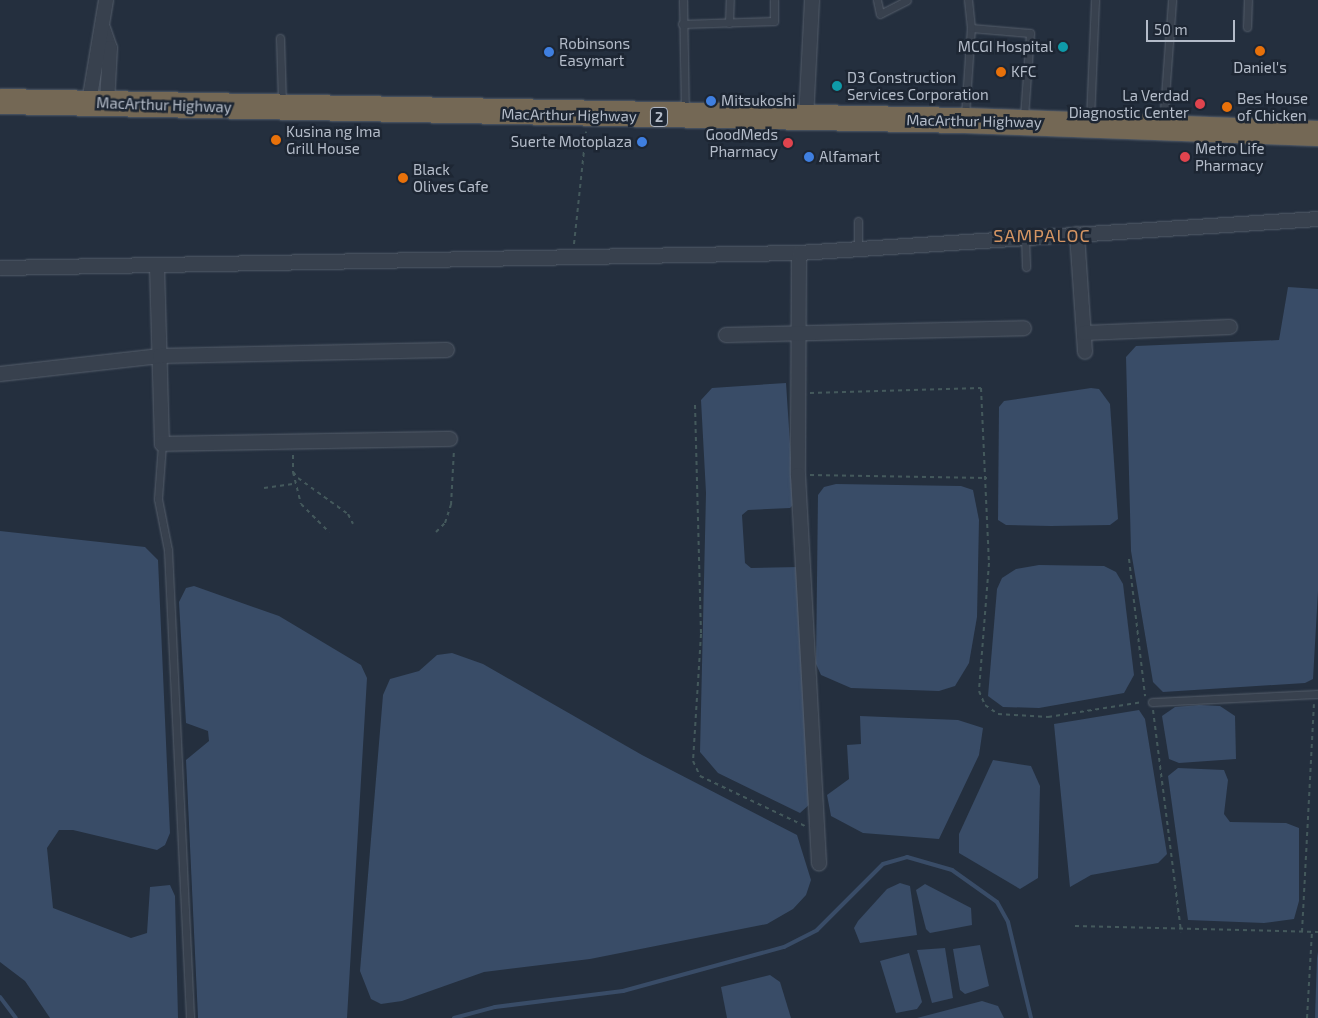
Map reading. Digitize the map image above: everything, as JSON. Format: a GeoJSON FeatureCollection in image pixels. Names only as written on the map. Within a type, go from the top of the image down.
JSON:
{"type":"FeatureCollection","features":[{"type":"Feature","properties":{"kind":"highway","name":"MacArthur Highway"},"geometry":{"type":"LineString","coordinates":[[0,101],[686,118],[964,120],[1090,125],[1163,131],[1318,133]]}},
{"type":"Feature","properties":{"kind":"street"},"geometry":{"type":"LineString","coordinates":[[98,102],[110,48],[103,28],[106,0]]}},
{"type":"Feature","properties":{"kind":"street"},"geometry":{"type":"LineString","coordinates":[[806,120],[812,0]]}},
{"type":"Feature","properties":{"kind":"street"},"geometry":{"type":"LineString","coordinates":[[0,268],[572,259],[799,253],[1025,236],[1318,219]]}},
{"type":"Feature","properties":{"kind":"street"},"geometry":{"type":"LineString","coordinates":[[1076,234],[1085,352]]}},
{"type":"Feature","properties":{"kind":"street"},"geometry":{"type":"LineString","coordinates":[[799,253],[798,474],[813,700],[814,831],[819,863]]}},
{"type":"Feature","properties":{"kind":"street"},"geometry":{"type":"LineString","coordinates":[[157,266],[162,444],[450,439]]}},
{"type":"Feature","properties":{"kind":"street"},"geometry":{"type":"LineString","coordinates":[[1084,333],[1230,327]]}},
{"type":"Feature","properties":{"kind":"street"},"geometry":{"type":"LineString","coordinates":[[726,335],[1025,328]]}},
{"type":"Feature","properties":{"kind":"street"},"geometry":{"type":"LineString","coordinates":[[0,374],[160,356],[447,350]]}},
{"type":"Feature","properties":{"kind":"lane"},"geometry":{"type":"LineString","coordinates":[[683,0],[682,24],[686,118]]}},
{"type":"Feature","properties":{"kind":"lane"},"geometry":{"type":"LineString","coordinates":[[729,23],[730,0]]}},
{"type":"Feature","properties":{"kind":"lane"},"geometry":{"type":"LineString","coordinates":[[682,24],[774,21],[774,0]]}},
{"type":"Feature","properties":{"kind":"lane"},"geometry":{"type":"LineString","coordinates":[[877,0],[880,14],[907,0]]}},
{"type":"Feature","properties":{"kind":"lane"},"geometry":{"type":"LineString","coordinates":[[964,120],[971,28],[968,0]]}},
{"type":"Feature","properties":{"kind":"lane"},"geometry":{"type":"LineString","coordinates":[[1090,125],[1095,0]]}},
{"type":"Feature","properties":{"kind":"lane"},"geometry":{"type":"LineString","coordinates":[[1163,131],[1172,0]]}},
{"type":"Feature","properties":{"kind":"lane"},"geometry":{"type":"LineString","coordinates":[[1247,27],[1248,0]]}},
{"type":"Feature","properties":{"kind":"lane"},"geometry":{"type":"LineString","coordinates":[[971,28],[1030,33],[1023,122]]}},
{"type":"Feature","properties":{"kind":"lane"},"geometry":{"type":"LineString","coordinates":[[280,38],[282,108]]}},
{"type":"Feature","properties":{"kind":"lane"},"geometry":{"type":"LineString","coordinates":[[858,221],[858,248]]}},
{"type":"Feature","properties":{"kind":"lane"},"geometry":{"type":"LineString","coordinates":[[1025,236],[1026,266]]}},
{"type":"Feature","properties":{"kind":"lane"},"geometry":{"type":"LineString","coordinates":[[162,444],[158,489],[168,550],[190,1018]]}},
{"type":"Feature","properties":{"kind":"lane"},"geometry":{"type":"LineString","coordinates":[[1149,702],[1316,694]]}},
{"type":"Feature","properties":{"kind":"path"},"geometry":{"type":"LineString","coordinates":[[572,259],[588,116]]}},
{"type":"Feature","properties":{"kind":"path"},"geometry":{"type":"LineString","coordinates":[[798,394],[981,388],[987,478],[987,613],[979,691],[985,705],[998,714],[1048,717],[1149,702]]}},
{"type":"Feature","properties":{"kind":"path"},"geometry":{"type":"LineString","coordinates":[[695,405],[700,634],[693,761],[700,776],[719,787],[814,831]]}},
{"type":"Feature","properties":{"kind":"path"},"geometry":{"type":"LineString","coordinates":[[436,532],[445,523],[450,505],[454,454],[450,439]]}},
{"type":"Feature","properties":{"kind":"path"},"geometry":{"type":"LineString","coordinates":[[294,442],[293,484],[301,504],[329,532]]}},
{"type":"Feature","properties":{"kind":"path"},"geometry":{"type":"LineString","coordinates":[[293,472],[305,486],[348,514],[353,524]]}},
{"type":"Feature","properties":{"kind":"path"},"geometry":{"type":"LineString","coordinates":[[798,474],[987,478]]}},
{"type":"Feature","properties":{"kind":"path"},"geometry":{"type":"LineString","coordinates":[[264,488],[293,484]]}},
{"type":"Feature","properties":{"kind":"path"},"geometry":{"type":"LineString","coordinates":[[1129,559],[1181,932]]}},
{"type":"Feature","properties":{"kind":"path"},"geometry":{"type":"LineString","coordinates":[[1302,932],[1316,694]]}},
{"type":"Feature","properties":{"kind":"path"},"geometry":{"type":"LineString","coordinates":[[1075,926],[1181,932],[1318,932]]}},
{"type":"Feature","properties":{"kind":"path"},"geometry":{"type":"LineString","coordinates":[[1307,1018],[1312,932]]}},
{"type":"Feature","properties":{"kind":"water"},"geometry":{"type":"Polygon","coordinates":[[[1288,287],[1318,289],[1318,591],[1313,679],[1305,683],[1163,692],[1153,682],[1131,551],[1126,357],[1136,346],[1279,340],[1288,287]]]}},
{"type":"Feature","properties":{"kind":"water"},"geometry":{"type":"Polygon","coordinates":[[[786,383],[794,504],[790,508],[748,510],[742,515],[745,563],[751,568],[799,567],[810,804],[800,813],[718,773],[700,752],[706,493],[701,400],[712,388],[786,383]]]}},
{"type":"Feature","properties":{"kind":"water"},"geometry":{"type":"Polygon","coordinates":[[[1091,388],[1099,389],[1110,404],[1118,519],[1110,525],[1051,526],[1006,525],[998,520],[999,407],[1004,401],[1091,388]]]}},
{"type":"Feature","properties":{"kind":"water"},"geometry":{"type":"Polygon","coordinates":[[[836,484],[961,486],[973,490],[979,520],[977,617],[969,663],[955,686],[939,691],[851,688],[821,675],[816,664],[818,495],[824,487],[836,484]]]}},
{"type":"Feature","properties":{"kind":"water"},"geometry":{"type":"Polygon","coordinates":[[[0,531],[145,547],[158,560],[170,833],[165,845],[157,850],[73,830],[59,830],[47,848],[53,908],[131,938],[147,933],[150,887],[170,885],[175,896],[178,1018],[50,1018],[25,981],[0,962],[0,531]]]}},
{"type":"Feature","properties":{"kind":"water"},"geometry":{"type":"Polygon","coordinates":[[[1039,565],[1104,566],[1116,572],[1123,584],[1134,675],[1124,693],[1039,708],[1003,707],[988,696],[997,589],[1002,578],[1016,569],[1039,565]]]}},
{"type":"Feature","properties":{"kind":"water"},"geometry":{"type":"Polygon","coordinates":[[[194,586],[279,616],[361,665],[367,678],[347,1018],[198,1018],[186,760],[209,741],[208,731],[186,723],[179,602],[186,588],[194,586]]]}},
{"type":"Feature","properties":{"kind":"water"},"geometry":{"type":"Polygon","coordinates":[[[452,653],[483,664],[642,755],[797,835],[811,880],[806,895],[793,909],[767,924],[590,959],[484,972],[402,1001],[381,1004],[371,999],[360,971],[383,695],[390,679],[419,671],[437,655],[452,653]]]}},
{"type":"Feature","properties":{"kind":"water"},"geometry":{"type":"Polygon","coordinates":[[[1220,706],[1235,716],[1236,759],[1179,763],[1169,759],[1162,716],[1175,707],[1220,706]]]}},
{"type":"Feature","properties":{"kind":"water"},"geometry":{"type":"Polygon","coordinates":[[[1139,710],[1145,719],[1167,854],[1158,863],[1091,875],[1070,887],[1054,724],[1139,710]]]}},
{"type":"Feature","properties":{"kind":"water"},"geometry":{"type":"Polygon","coordinates":[[[860,716],[958,720],[983,728],[979,755],[939,839],[863,833],[831,816],[827,795],[849,779],[847,745],[861,744],[860,716]]]}},
{"type":"Feature","properties":{"kind":"water"},"geometry":{"type":"Polygon","coordinates":[[[993,760],[1031,766],[1040,786],[1038,878],[1020,889],[959,853],[959,834],[993,760]]]}},
{"type":"Feature","properties":{"kind":"water"},"geometry":{"type":"Polygon","coordinates":[[[1178,768],[1224,770],[1228,780],[1224,814],[1230,822],[1286,823],[1299,828],[1299,901],[1294,919],[1264,923],[1188,920],[1168,776],[1178,768]]]}},
{"type":"Feature","properties":{"kind":"water"},"geometry":{"type":"Polygon","coordinates":[[[900,883],[910,886],[917,935],[860,943],[854,928],[858,921],[887,889],[900,883]]]}},
{"type":"Feature","properties":{"kind":"water"},"geometry":{"type":"Polygon","coordinates":[[[925,884],[971,908],[972,925],[930,933],[926,929],[916,890],[925,884]]]}},
{"type":"Feature","properties":{"kind":"water"},"geometry":{"type":"Polygon","coordinates":[[[980,945],[989,986],[965,994],[960,990],[953,949],[980,945]]]}},
{"type":"Feature","properties":{"kind":"water"},"geometry":{"type":"Polygon","coordinates":[[[945,948],[953,998],[932,1003],[917,950],[945,948]]]}},
{"type":"Feature","properties":{"kind":"water"},"geometry":{"type":"Polygon","coordinates":[[[1318,952],[1318,1018],[1315,1018],[1317,958],[1318,952]]]}},
{"type":"Feature","properties":{"kind":"water"},"geometry":{"type":"Polygon","coordinates":[[[909,953],[922,1002],[917,1009],[896,1013],[880,961],[909,953]]]}},
{"type":"Feature","properties":{"kind":"water"},"geometry":{"type":"Polygon","coordinates":[[[770,975],[780,982],[791,1018],[727,1018],[721,987],[770,975]]]}},
{"type":"Feature","properties":{"kind":"water"},"geometry":{"type":"Polygon","coordinates":[[[982,1001],[998,1006],[1004,1018],[917,1018],[982,1001]]]}},
{"type":"Feature","properties":{"kind":"waterway"},"geometry":{"type":"LineString","coordinates":[[454,1018],[495,1007],[623,991],[784,947],[817,930],[883,864],[907,857],[952,870],[997,902],[1008,922],[1031,1018]]}},
{"type":"Feature","properties":{"kind":"waterway"},"geometry":{"type":"LineString","coordinates":[[0,997],[16,1018]]}},
{"type":"Feature","properties":{"kind":"place","name":"MCGI Hospital"},"geometry":{"type":"Point","coordinates":[1063,47]}},
{"type":"Feature","properties":{"kind":"place","name":"Daniel's"},"geometry":{"type":"Point","coordinates":[1260,51]}},
{"type":"Feature","properties":{"kind":"place","name":"Robinsons Easymart"},"geometry":{"type":"Point","coordinates":[549,52]}},
{"type":"Feature","properties":{"kind":"place","name":"KFC"},"geometry":{"type":"Point","coordinates":[1001,72]}},
{"type":"Feature","properties":{"kind":"place","name":"D3 Construction Services Corporation"},"geometry":{"type":"Point","coordinates":[837,86]}},
{"type":"Feature","properties":{"kind":"place","name":"Mitsukoshi"},"geometry":{"type":"Point","coordinates":[711,101]}},
{"type":"Feature","properties":{"kind":"place","name":"La Verdad Diagnostic Center"},"geometry":{"type":"Point","coordinates":[1200,104]}},
{"type":"Feature","properties":{"kind":"place","name":"Bes House of Chicken"},"geometry":{"type":"Point","coordinates":[1227,107]}},
{"type":"Feature","properties":{"kind":"place","name":"Kusina ng Ima Grill House"},"geometry":{"type":"Point","coordinates":[276,140]}},
{"type":"Feature","properties":{"kind":"place","name":"Suerte Motoplaza"},"geometry":{"type":"Point","coordinates":[642,142]}},
{"type":"Feature","properties":{"kind":"place","name":"GoodMeds Pharmacy"},"geometry":{"type":"Point","coordinates":[788,143]}},
{"type":"Feature","properties":{"kind":"place","name":"Alfamart"},"geometry":{"type":"Point","coordinates":[809,157]}},
{"type":"Feature","properties":{"kind":"place","name":"Metro Life Pharmacy"},"geometry":{"type":"Point","coordinates":[1185,157]}},
{"type":"Feature","properties":{"kind":"place","name":"Black Olives Cafe"},"geometry":{"type":"Point","coordinates":[403,178]}},
{"type":"Feature","properties":{"kind":"district","name":"SAMPALOC"},"geometry":{"type":"Point","coordinates":[1042,235]}}]}
